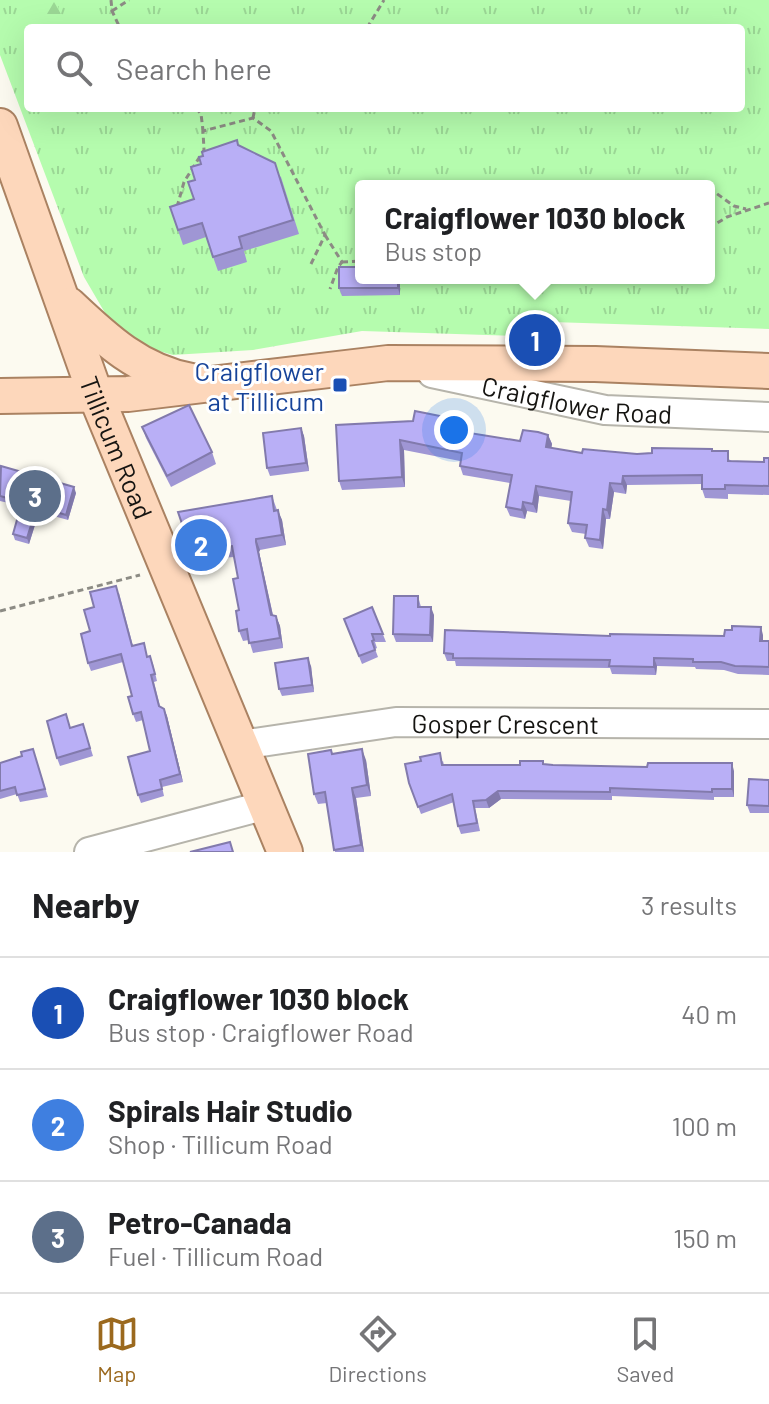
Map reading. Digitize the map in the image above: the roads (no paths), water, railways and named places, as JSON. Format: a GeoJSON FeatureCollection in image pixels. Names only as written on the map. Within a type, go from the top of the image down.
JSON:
{"type":"FeatureCollection","features":[{"type":"Feature","properties":{"kind":"main road","name":"Tillicum Road"},"geometry":{"type":"LineString","coordinates":[[0,126],[96,396],[120,446],[285,852]]}},
{"type":"Feature","properties":{"kind":"main road"},"geometry":{"type":"LineString","coordinates":[[63,299],[109,343],[152,370],[193,381],[235,381]]}},
{"type":"Feature","properties":{"kind":"main road","name":"Craigflower Road"},"geometry":{"type":"LineString","coordinates":[[0,396],[96,396],[388,363],[595,364],[769,371]]}},
{"type":"Feature","properties":{"kind":"street","name":"Craigflower Road"},"geometry":{"type":"LineString","coordinates":[[388,363],[605,410],[769,417]]}},
{"type":"Feature","properties":{"kind":"street","name":"Gosper Crescent"},"geometry":{"type":"LineString","coordinates":[[241,745],[396,722],[769,724]]}},
{"type":"Feature","properties":{"kind":"street"},"geometry":{"type":"LineString","coordinates":[[89,852],[266,805]]}},
{"type":"Feature","properties":{"kind":"place","name":"Craigflower 1030 block"},"geometry":{"type":"Point","coordinates":[535,340]}},
{"type":"Feature","properties":{"kind":"place","name":"Craigflower at Tillicum"},"geometry":{"type":"Point","coordinates":[340,385]}},
{"type":"Feature","properties":{"kind":"place","name":"Petro-Canada"},"geometry":{"type":"Point","coordinates":[35,496]}},
{"type":"Feature","properties":{"kind":"place","name":"Spirals Hair Studio"},"geometry":{"type":"Point","coordinates":[201,545]}}]}
